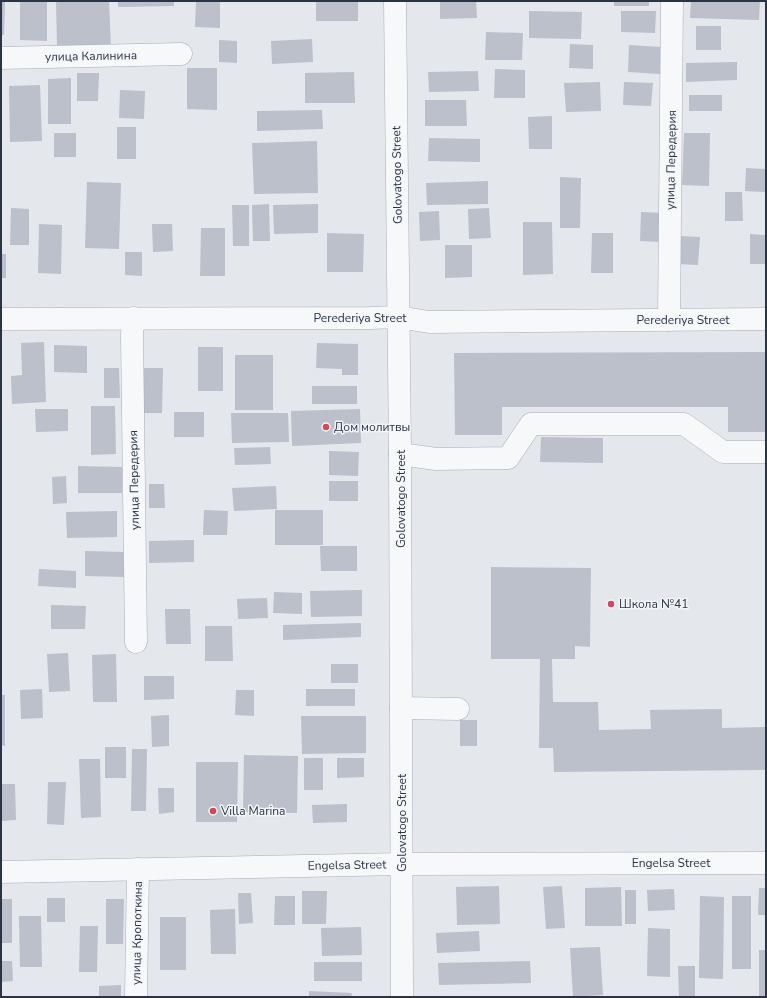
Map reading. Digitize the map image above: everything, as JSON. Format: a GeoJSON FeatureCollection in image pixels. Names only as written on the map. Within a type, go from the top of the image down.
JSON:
{"type":"FeatureCollection","features":[{"type":"Feature","properties":{"kind":"street","name":"Golovatogo Street"},"geometry":{"type":"LineString","coordinates":[[395,1],[402,708],[402,997]]}},
{"type":"Feature","properties":{"kind":"street","name":"улица Передерия"},"geometry":{"type":"LineString","coordinates":[[669,320],[672,1]]}},
{"type":"Feature","properties":{"kind":"street","name":"улица Калинина"},"geometry":{"type":"LineString","coordinates":[[1,58],[181,54]]}},
{"type":"Feature","properties":{"kind":"street","name":"Perederiya Street"},"geometry":{"type":"LineString","coordinates":[[1,319],[398,317],[428,322],[766,319]]}},
{"type":"Feature","properties":{"kind":"street","name":"улица Передерия"},"geometry":{"type":"LineString","coordinates":[[133,318],[136,642]]}},
{"type":"Feature","properties":{"kind":"street"},"geometry":{"type":"LineString","coordinates":[[400,454],[436,459],[508,458],[531,424],[684,424],[723,452],[766,452]]}},
{"type":"Feature","properties":{"kind":"street"},"geometry":{"type":"LineString","coordinates":[[402,708],[458,709]]}},
{"type":"Feature","properties":{"kind":"street","name":"Engelsa Street"},"geometry":{"type":"LineString","coordinates":[[1,872],[402,864],[766,863]]}},
{"type":"Feature","properties":{"kind":"street","name":"улица Кропоткина"},"geometry":{"type":"LineString","coordinates":[[136,997],[138,869]]}},
{"type":"Feature","properties":{"kind":"building"},"geometry":{"type":"Polygon","coordinates":[[[1,1],[5,1],[4,35],[1,35],[1,1]]]}},
{"type":"Feature","properties":{"kind":"building"},"geometry":{"type":"Polygon","coordinates":[[[20,1],[47,1],[47,41],[20,40],[20,1]]]}},
{"type":"Feature","properties":{"kind":"building"},"geometry":{"type":"Polygon","coordinates":[[[56,1],[109,1],[111,48],[57,49],[56,1]]]}},
{"type":"Feature","properties":{"kind":"building"},"geometry":{"type":"Polygon","coordinates":[[[118,1],[174,1],[174,6],[118,7],[118,1]]]}},
{"type":"Feature","properties":{"kind":"building"},"geometry":{"type":"Polygon","coordinates":[[[196,1],[220,1],[220,28],[195,27],[196,1]]]}},
{"type":"Feature","properties":{"kind":"building"},"geometry":{"type":"Polygon","coordinates":[[[316,1],[358,1],[358,21],[316,21],[316,1]]]}},
{"type":"Feature","properties":{"kind":"building"},"geometry":{"type":"Polygon","coordinates":[[[440,1],[476,1],[477,18],[440,19],[440,1]]]}},
{"type":"Feature","properties":{"kind":"building"},"geometry":{"type":"Polygon","coordinates":[[[614,1],[649,1],[649,6],[614,6],[614,1]]]}},
{"type":"Feature","properties":{"kind":"building"},"geometry":{"type":"Polygon","coordinates":[[[691,1],[760,1],[759,20],[690,18],[691,1]]]}},
{"type":"Feature","properties":{"kind":"building"},"geometry":{"type":"Polygon","coordinates":[[[529,11],[582,12],[581,39],[529,38],[529,11]]]}},
{"type":"Feature","properties":{"kind":"building"},"geometry":{"type":"Polygon","coordinates":[[[621,11],[656,11],[655,33],[621,32],[621,11]]]}},
{"type":"Feature","properties":{"kind":"building"},"geometry":{"type":"Polygon","coordinates":[[[696,26],[721,26],[721,50],[696,50],[696,26]]]}},
{"type":"Feature","properties":{"kind":"building"},"geometry":{"type":"Polygon","coordinates":[[[486,32],[523,33],[522,60],[485,60],[486,32]]]}},
{"type":"Feature","properties":{"kind":"building"},"geometry":{"type":"Polygon","coordinates":[[[312,39],[313,62],[272,64],[271,41],[312,39]]]}},
{"type":"Feature","properties":{"kind":"building"},"geometry":{"type":"Polygon","coordinates":[[[219,40],[237,41],[237,63],[219,62],[219,40]]]}},
{"type":"Feature","properties":{"kind":"building"},"geometry":{"type":"Polygon","coordinates":[[[570,44],[593,45],[593,69],[569,68],[570,44]]]}},
{"type":"Feature","properties":{"kind":"building"},"geometry":{"type":"Polygon","coordinates":[[[629,45],[661,47],[660,74],[628,72],[629,45]]]}},
{"type":"Feature","properties":{"kind":"building"},"geometry":{"type":"Polygon","coordinates":[[[737,62],[737,80],[686,82],[686,63],[737,62]]]}},
{"type":"Feature","properties":{"kind":"building"},"geometry":{"type":"Polygon","coordinates":[[[187,68],[217,68],[217,110],[187,109],[187,68]]]}},
{"type":"Feature","properties":{"kind":"building"},"geometry":{"type":"Polygon","coordinates":[[[495,69],[525,70],[525,98],[494,98],[495,69]]]}},
{"type":"Feature","properties":{"kind":"building"},"geometry":{"type":"Polygon","coordinates":[[[478,71],[479,91],[429,92],[428,72],[478,71]]]}},
{"type":"Feature","properties":{"kind":"building"},"geometry":{"type":"Polygon","coordinates":[[[354,72],[355,103],[305,103],[305,73],[354,72]]]}},
{"type":"Feature","properties":{"kind":"building"},"geometry":{"type":"Polygon","coordinates":[[[77,73],[99,73],[98,101],[77,101],[77,73]]]}},
{"type":"Feature","properties":{"kind":"building"},"geometry":{"type":"Polygon","coordinates":[[[71,78],[71,124],[48,124],[48,79],[71,78]]]}},
{"type":"Feature","properties":{"kind":"building"},"geometry":{"type":"Polygon","coordinates":[[[600,82],[601,111],[566,112],[564,83],[600,82]]]}},
{"type":"Feature","properties":{"kind":"building"},"geometry":{"type":"Polygon","coordinates":[[[624,82],[653,83],[651,106],[623,105],[624,82]]]}},
{"type":"Feature","properties":{"kind":"building"},"geometry":{"type":"Polygon","coordinates":[[[40,85],[42,141],[10,142],[9,86],[40,85]]]}},
{"type":"Feature","properties":{"kind":"building"},"geometry":{"type":"Polygon","coordinates":[[[120,90],[145,91],[144,119],[119,118],[120,90]]]}},
{"type":"Feature","properties":{"kind":"building"},"geometry":{"type":"Polygon","coordinates":[[[689,95],[722,95],[722,111],[689,111],[689,95]]]}},
{"type":"Feature","properties":{"kind":"building"},"geometry":{"type":"Polygon","coordinates":[[[425,100],[466,100],[467,126],[425,126],[425,100]]]}},
{"type":"Feature","properties":{"kind":"building"},"geometry":{"type":"Polygon","coordinates":[[[322,110],[323,129],[257,131],[257,111],[322,110]]]}},
{"type":"Feature","properties":{"kind":"building"},"geometry":{"type":"Polygon","coordinates":[[[552,116],[552,149],[529,149],[528,117],[552,116]]]}},
{"type":"Feature","properties":{"kind":"building"},"geometry":{"type":"Polygon","coordinates":[[[117,127],[136,127],[136,159],[117,159],[117,127]]]}},
{"type":"Feature","properties":{"kind":"building"},"geometry":{"type":"Polygon","coordinates":[[[54,133],[76,133],[76,157],[54,157],[54,133]]]}},
{"type":"Feature","properties":{"kind":"building"},"geometry":{"type":"Polygon","coordinates":[[[684,133],[710,133],[709,186],[682,185],[684,133]]]}},
{"type":"Feature","properties":{"kind":"building"},"geometry":{"type":"Polygon","coordinates":[[[429,138],[480,139],[480,162],[428,161],[429,138]]]}},
{"type":"Feature","properties":{"kind":"building"},"geometry":{"type":"Polygon","coordinates":[[[317,141],[318,193],[254,194],[252,143],[317,141]]]}},
{"type":"Feature","properties":{"kind":"building"},"geometry":{"type":"Polygon","coordinates":[[[746,168],[766,169],[766,192],[745,191],[746,168]]]}},
{"type":"Feature","properties":{"kind":"building"},"geometry":{"type":"Polygon","coordinates":[[[560,177],[581,178],[580,228],[560,228],[560,177]]]}},
{"type":"Feature","properties":{"kind":"building"},"geometry":{"type":"Polygon","coordinates":[[[488,181],[488,204],[427,205],[426,183],[488,181]]]}},
{"type":"Feature","properties":{"kind":"building"},"geometry":{"type":"Polygon","coordinates":[[[87,182],[121,183],[119,249],[85,248],[87,182]]]}},
{"type":"Feature","properties":{"kind":"building"},"geometry":{"type":"Polygon","coordinates":[[[725,192],[742,192],[743,221],[725,221],[725,192]]]}},
{"type":"Feature","properties":{"kind":"building"},"geometry":{"type":"Polygon","coordinates":[[[269,204],[270,241],[253,241],[252,205],[269,204]]]}},
{"type":"Feature","properties":{"kind":"building"},"geometry":{"type":"Polygon","coordinates":[[[318,204],[318,233],[274,234],[273,205],[318,204]]]}},
{"type":"Feature","properties":{"kind":"building"},"geometry":{"type":"Polygon","coordinates":[[[232,205],[249,205],[249,246],[233,246],[232,205]]]}},
{"type":"Feature","properties":{"kind":"building"},"geometry":{"type":"Polygon","coordinates":[[[11,208],[29,209],[29,245],[10,245],[11,208]]]}},
{"type":"Feature","properties":{"kind":"building"},"geometry":{"type":"Polygon","coordinates":[[[489,208],[491,238],[469,239],[468,209],[489,208]]]}},
{"type":"Feature","properties":{"kind":"building"},"geometry":{"type":"Polygon","coordinates":[[[439,211],[440,240],[420,241],[419,212],[439,211]]]}},
{"type":"Feature","properties":{"kind":"building"},"geometry":{"type":"Polygon","coordinates":[[[641,212],[663,213],[661,242],[640,241],[641,212]]]}},
{"type":"Feature","properties":{"kind":"building"},"geometry":{"type":"Polygon","coordinates":[[[523,222],[552,222],[553,274],[523,275],[523,222]]]}},
{"type":"Feature","properties":{"kind":"building"},"geometry":{"type":"Polygon","coordinates":[[[39,224],[62,225],[61,274],[38,273],[39,224]]]}},
{"type":"Feature","properties":{"kind":"building"},"geometry":{"type":"Polygon","coordinates":[[[152,224],[172,224],[173,251],[153,252],[152,224]]]}},
{"type":"Feature","properties":{"kind":"building"},"geometry":{"type":"Polygon","coordinates":[[[201,228],[225,228],[225,276],[200,276],[201,228]]]}},
{"type":"Feature","properties":{"kind":"building"},"geometry":{"type":"Polygon","coordinates":[[[327,233],[364,234],[363,272],[327,272],[327,233]]]}},
{"type":"Feature","properties":{"kind":"building"},"geometry":{"type":"Polygon","coordinates":[[[592,233],[613,233],[613,273],[591,273],[592,233]]]}},
{"type":"Feature","properties":{"kind":"building"},"geometry":{"type":"Polygon","coordinates":[[[750,234],[766,235],[766,264],[750,264],[750,234]]]}},
{"type":"Feature","properties":{"kind":"building"},"geometry":{"type":"Polygon","coordinates":[[[678,236],[700,237],[698,265],[677,264],[678,236]]]}},
{"type":"Feature","properties":{"kind":"building"},"geometry":{"type":"Polygon","coordinates":[[[445,245],[472,245],[472,277],[445,278],[445,245]]]}},
{"type":"Feature","properties":{"kind":"building"},"geometry":{"type":"Polygon","coordinates":[[[125,252],[142,252],[142,276],[125,275],[125,252]]]}},
{"type":"Feature","properties":{"kind":"building"},"geometry":{"type":"Polygon","coordinates":[[[1,254],[6,254],[6,278],[1,278],[1,254]]]}},
{"type":"Feature","properties":{"kind":"building"},"geometry":{"type":"Polygon","coordinates":[[[44,342],[46,402],[12,404],[11,376],[22,375],[21,343],[44,342]]]}},
{"type":"Feature","properties":{"kind":"building"},"geometry":{"type":"Polygon","coordinates":[[[317,343],[358,344],[358,375],[342,375],[342,369],[316,368],[317,343]]]}},
{"type":"Feature","properties":{"kind":"building"},"geometry":{"type":"Polygon","coordinates":[[[54,345],[87,346],[87,373],[54,372],[54,345]]]}},
{"type":"Feature","properties":{"kind":"building"},"geometry":{"type":"Polygon","coordinates":[[[198,347],[223,347],[223,391],[198,391],[198,347]]]}},
{"type":"Feature","properties":{"kind":"building"},"geometry":{"type":"Polygon","coordinates":[[[766,352],[766,432],[728,432],[728,407],[502,407],[502,435],[455,435],[454,353],[766,352]]]}},
{"type":"Feature","properties":{"kind":"building"},"geometry":{"type":"Polygon","coordinates":[[[235,355],[273,355],[273,410],[235,410],[235,355]]]}},
{"type":"Feature","properties":{"kind":"building"},"geometry":{"type":"Polygon","coordinates":[[[104,368],[119,368],[120,398],[104,398],[104,368]]]}},
{"type":"Feature","properties":{"kind":"building"},"geometry":{"type":"Polygon","coordinates":[[[139,368],[163,368],[162,413],[139,413],[139,368]]]}},
{"type":"Feature","properties":{"kind":"building"},"geometry":{"type":"Polygon","coordinates":[[[312,386],[357,386],[357,404],[312,404],[312,386]]]}},
{"type":"Feature","properties":{"kind":"building"},"geometry":{"type":"Polygon","coordinates":[[[91,406],[115,406],[116,454],[91,455],[91,406]]]}},
{"type":"Feature","properties":{"kind":"building"},"geometry":{"type":"Polygon","coordinates":[[[35,409],[68,409],[68,431],[36,432],[35,409]]]}},
{"type":"Feature","properties":{"kind":"building","name":"Дом молитвы"},"geometry":{"type":"Polygon","coordinates":[[[360,409],[361,443],[292,446],[291,411],[360,409]]]}},
{"type":"Feature","properties":{"kind":"building"},"geometry":{"type":"Polygon","coordinates":[[[174,412],[204,412],[204,437],[174,437],[174,412]]]}},
{"type":"Feature","properties":{"kind":"building"},"geometry":{"type":"Polygon","coordinates":[[[231,413],[288,413],[289,442],[232,443],[231,413]]]}},
{"type":"Feature","properties":{"kind":"building"},"geometry":{"type":"Polygon","coordinates":[[[541,437],[603,438],[603,463],[540,462],[541,437]]]}},
{"type":"Feature","properties":{"kind":"building"},"geometry":{"type":"Polygon","coordinates":[[[270,447],[271,464],[235,465],[234,448],[270,447]]]}},
{"type":"Feature","properties":{"kind":"building"},"geometry":{"type":"Polygon","coordinates":[[[329,451],[359,452],[358,476],[329,475],[329,451]]]}},
{"type":"Feature","properties":{"kind":"building"},"geometry":{"type":"Polygon","coordinates":[[[78,466],[122,467],[122,493],[78,493],[78,466]]]}},
{"type":"Feature","properties":{"kind":"building"},"geometry":{"type":"Polygon","coordinates":[[[66,476],[67,503],[53,504],[52,477],[66,476]]]}},
{"type":"Feature","properties":{"kind":"building"},"geometry":{"type":"Polygon","coordinates":[[[329,481],[358,481],[358,501],[329,501],[329,481]]]}},
{"type":"Feature","properties":{"kind":"building"},"geometry":{"type":"Polygon","coordinates":[[[149,484],[164,484],[165,508],[149,508],[149,484]]]}},
{"type":"Feature","properties":{"kind":"building"},"geometry":{"type":"Polygon","coordinates":[[[276,486],[277,509],[234,511],[232,488],[276,486]]]}},
{"type":"Feature","properties":{"kind":"building"},"geometry":{"type":"Polygon","coordinates":[[[204,510],[228,511],[227,535],[203,535],[204,510]]]}},
{"type":"Feature","properties":{"kind":"building"},"geometry":{"type":"Polygon","coordinates":[[[275,510],[323,510],[323,545],[275,545],[275,510]]]}},
{"type":"Feature","properties":{"kind":"building"},"geometry":{"type":"Polygon","coordinates":[[[117,511],[117,537],[67,538],[66,512],[117,511]]]}},
{"type":"Feature","properties":{"kind":"building"},"geometry":{"type":"Polygon","coordinates":[[[194,540],[194,562],[149,563],[149,541],[194,540]]]}},
{"type":"Feature","properties":{"kind":"building"},"geometry":{"type":"Polygon","coordinates":[[[320,546],[357,546],[357,571],[321,571],[320,546]]]}},
{"type":"Feature","properties":{"kind":"building"},"geometry":{"type":"Polygon","coordinates":[[[85,551],[126,552],[125,577],[85,576],[85,551]]]}},
{"type":"Feature","properties":{"kind":"building"},"geometry":{"type":"Polygon","coordinates":[[[491,567],[591,568],[590,647],[575,646],[575,659],[552,659],[553,702],[598,702],[599,730],[651,729],[650,710],[722,709],[722,728],[766,727],[766,770],[554,772],[553,748],[539,748],[540,659],[491,659],[491,567]]]}},
{"type":"Feature","properties":{"kind":"building"},"geometry":{"type":"Polygon","coordinates":[[[39,569],[76,571],[76,588],[38,586],[39,569]]]}},
{"type":"Feature","properties":{"kind":"building"},"geometry":{"type":"Polygon","coordinates":[[[362,590],[362,616],[311,617],[310,591],[362,590]]]}},
{"type":"Feature","properties":{"kind":"building"},"geometry":{"type":"Polygon","coordinates":[[[274,592],[302,593],[302,614],[273,613],[274,592]]]}},
{"type":"Feature","properties":{"kind":"building"},"geometry":{"type":"Polygon","coordinates":[[[267,598],[268,618],[238,619],[237,599],[267,598]]]}},
{"type":"Feature","properties":{"kind":"building"},"geometry":{"type":"Polygon","coordinates":[[[51,605],[86,606],[85,629],[51,629],[51,605]]]}},
{"type":"Feature","properties":{"kind":"building"},"geometry":{"type":"Polygon","coordinates":[[[165,609],[190,609],[191,644],[166,644],[165,609]]]}},
{"type":"Feature","properties":{"kind":"building"},"geometry":{"type":"Polygon","coordinates":[[[361,623],[361,637],[283,640],[283,625],[361,623]]]}},
{"type":"Feature","properties":{"kind":"building"},"geometry":{"type":"Polygon","coordinates":[[[205,626],[232,626],[233,661],[205,661],[205,626]]]}},
{"type":"Feature","properties":{"kind":"building"},"geometry":{"type":"Polygon","coordinates":[[[68,653],[70,691],[49,692],[47,654],[68,653]]]}},
{"type":"Feature","properties":{"kind":"building"},"geometry":{"type":"Polygon","coordinates":[[[116,654],[117,702],[93,702],[92,655],[116,654]]]}},
{"type":"Feature","properties":{"kind":"building"},"geometry":{"type":"Polygon","coordinates":[[[331,664],[358,664],[358,683],[331,683],[331,664]]]}},
{"type":"Feature","properties":{"kind":"building"},"geometry":{"type":"Polygon","coordinates":[[[144,676],[174,676],[174,699],[144,700],[144,676]]]}},
{"type":"Feature","properties":{"kind":"building"},"geometry":{"type":"Polygon","coordinates":[[[42,689],[43,718],[21,719],[20,690],[42,689]]]}},
{"type":"Feature","properties":{"kind":"building"},"geometry":{"type":"Polygon","coordinates":[[[306,689],[355,689],[355,706],[306,706],[306,689]]]}},
{"type":"Feature","properties":{"kind":"building"},"geometry":{"type":"Polygon","coordinates":[[[236,690],[254,690],[254,716],[235,715],[236,690]]]}},
{"type":"Feature","properties":{"kind":"building"},"geometry":{"type":"Polygon","coordinates":[[[1,695],[5,695],[5,746],[1,745],[1,695]]]}},
{"type":"Feature","properties":{"kind":"building"},"geometry":{"type":"Polygon","coordinates":[[[169,715],[169,746],[152,747],[151,716],[169,715]]]}},
{"type":"Feature","properties":{"kind":"building"},"geometry":{"type":"Polygon","coordinates":[[[301,716],[366,716],[366,753],[302,754],[301,716]]]}},
{"type":"Feature","properties":{"kind":"building"},"geometry":{"type":"Polygon","coordinates":[[[460,720],[477,720],[477,746],[460,746],[460,720]]]}},
{"type":"Feature","properties":{"kind":"building"},"geometry":{"type":"Polygon","coordinates":[[[105,747],[126,747],[126,778],[105,778],[105,747]]]}},
{"type":"Feature","properties":{"kind":"building"},"geometry":{"type":"Polygon","coordinates":[[[132,749],[147,749],[146,811],[131,811],[132,749]]]}},
{"type":"Feature","properties":{"kind":"building"},"geometry":{"type":"Polygon","coordinates":[[[244,755],[298,756],[297,813],[243,812],[244,755]]]}},
{"type":"Feature","properties":{"kind":"building"},"geometry":{"type":"Polygon","coordinates":[[[304,758],[323,758],[323,790],[304,790],[304,758]]]}},
{"type":"Feature","properties":{"kind":"building"},"geometry":{"type":"Polygon","coordinates":[[[337,758],[364,758],[364,777],[337,778],[337,758]]]}},
{"type":"Feature","properties":{"kind":"building"},"geometry":{"type":"Polygon","coordinates":[[[79,759],[100,759],[101,817],[81,818],[79,759]]]}},
{"type":"Feature","properties":{"kind":"building"},"geometry":{"type":"Polygon","coordinates":[[[196,762],[238,762],[237,822],[196,822],[196,762]]]}},
{"type":"Feature","properties":{"kind":"building"},"geometry":{"type":"Polygon","coordinates":[[[48,782],[66,782],[64,825],[47,824],[48,782]]]}},
{"type":"Feature","properties":{"kind":"building"},"geometry":{"type":"Polygon","coordinates":[[[1,784],[15,784],[16,820],[1,821],[1,784]]]}},
{"type":"Feature","properties":{"kind":"building"},"geometry":{"type":"Polygon","coordinates":[[[158,788],[174,788],[174,812],[159,814],[158,788]]]}},
{"type":"Feature","properties":{"kind":"building"},"geometry":{"type":"Polygon","coordinates":[[[347,804],[347,822],[313,823],[312,805],[347,804]]]}},
{"type":"Feature","properties":{"kind":"building"},"geometry":{"type":"Polygon","coordinates":[[[499,886],[500,924],[457,925],[456,887],[499,886]]]}},
{"type":"Feature","properties":{"kind":"building"},"geometry":{"type":"Polygon","coordinates":[[[562,886],[565,928],[546,929],[543,887],[562,886]]]}},
{"type":"Feature","properties":{"kind":"building"},"geometry":{"type":"Polygon","coordinates":[[[621,887],[622,926],[585,926],[585,888],[621,887]]]}},
{"type":"Feature","properties":{"kind":"building"},"geometry":{"type":"Polygon","coordinates":[[[759,888],[766,888],[766,915],[758,915],[759,888]]]}},
{"type":"Feature","properties":{"kind":"building"},"geometry":{"type":"Polygon","coordinates":[[[674,889],[675,910],[648,911],[647,890],[674,889]]]}},
{"type":"Feature","properties":{"kind":"building"},"geometry":{"type":"Polygon","coordinates":[[[625,890],[636,890],[636,924],[625,924],[625,890]]]}},
{"type":"Feature","properties":{"kind":"building"},"geometry":{"type":"Polygon","coordinates":[[[302,891],[327,891],[326,924],[302,924],[302,891]]]}},
{"type":"Feature","properties":{"kind":"building"},"geometry":{"type":"Polygon","coordinates":[[[238,893],[251,893],[253,923],[239,924],[238,893]]]}},
{"type":"Feature","properties":{"kind":"building"},"geometry":{"type":"Polygon","coordinates":[[[275,896],[295,896],[295,925],[274,925],[275,896]]]}},
{"type":"Feature","properties":{"kind":"building"},"geometry":{"type":"Polygon","coordinates":[[[700,896],[724,897],[723,979],[699,978],[700,896]]]}},
{"type":"Feature","properties":{"kind":"building"},"geometry":{"type":"Polygon","coordinates":[[[732,896],[751,896],[751,969],[732,969],[732,896]]]}},
{"type":"Feature","properties":{"kind":"building"},"geometry":{"type":"Polygon","coordinates":[[[47,898],[65,898],[65,922],[47,922],[47,898]]]}},
{"type":"Feature","properties":{"kind":"building"},"geometry":{"type":"Polygon","coordinates":[[[1,899],[12,899],[12,943],[1,943],[1,899]]]}},
{"type":"Feature","properties":{"kind":"building"},"geometry":{"type":"Polygon","coordinates":[[[106,899],[124,899],[123,944],[106,944],[106,899]]]}},
{"type":"Feature","properties":{"kind":"building"},"geometry":{"type":"Polygon","coordinates":[[[235,909],[236,954],[211,954],[210,910],[235,909]]]}},
{"type":"Feature","properties":{"kind":"building"},"geometry":{"type":"Polygon","coordinates":[[[19,916],[41,916],[42,967],[20,967],[19,916]]]}},
{"type":"Feature","properties":{"kind":"building"},"geometry":{"type":"Polygon","coordinates":[[[160,917],[186,917],[186,970],[160,970],[160,917]]]}},
{"type":"Feature","properties":{"kind":"building"},"geometry":{"type":"Polygon","coordinates":[[[80,926],[98,926],[97,972],[79,972],[80,926]]]}},
{"type":"Feature","properties":{"kind":"building"},"geometry":{"type":"Polygon","coordinates":[[[361,927],[362,955],[322,956],[321,928],[361,927]]]}},
{"type":"Feature","properties":{"kind":"building"},"geometry":{"type":"Polygon","coordinates":[[[648,928],[670,929],[670,977],[647,976],[648,928]]]}},
{"type":"Feature","properties":{"kind":"building"},"geometry":{"type":"Polygon","coordinates":[[[479,931],[480,951],[437,953],[436,933],[479,931]]]}},
{"type":"Feature","properties":{"kind":"building"},"geometry":{"type":"Polygon","coordinates":[[[600,947],[603,995],[573,997],[570,948],[600,947]]]}},
{"type":"Feature","properties":{"kind":"building"},"geometry":{"type":"Polygon","coordinates":[[[759,950],[766,950],[766,997],[759,997],[759,950]]]}},
{"type":"Feature","properties":{"kind":"building"},"geometry":{"type":"Polygon","coordinates":[[[1,961],[12,961],[13,981],[1,982],[1,961]]]}},
{"type":"Feature","properties":{"kind":"building"},"geometry":{"type":"Polygon","coordinates":[[[530,961],[531,983],[439,985],[438,963],[530,961]]]}},
{"type":"Feature","properties":{"kind":"building"},"geometry":{"type":"Polygon","coordinates":[[[314,962],[362,962],[362,981],[314,981],[314,962]]]}},
{"type":"Feature","properties":{"kind":"building"},"geometry":{"type":"Polygon","coordinates":[[[678,966],[695,966],[695,997],[679,997],[678,966]]]}},
{"type":"Feature","properties":{"kind":"building"},"geometry":{"type":"Polygon","coordinates":[[[121,985],[121,997],[99,997],[99,986],[121,985]]]}},
{"type":"Feature","properties":{"kind":"building"},"geometry":{"type":"Polygon","coordinates":[[[309,991],[352,993],[351,997],[309,997],[309,991]]]}},
{"type":"Feature","properties":{"kind":"place","name":"Дом молитвы"},"geometry":{"type":"Point","coordinates":[326,427]}},
{"type":"Feature","properties":{"kind":"place","name":"Школа №41"},"geometry":{"type":"Point","coordinates":[611,604]}},
{"type":"Feature","properties":{"kind":"place","name":"Villa Marina"},"geometry":{"type":"Point","coordinates":[213,811]}}]}
